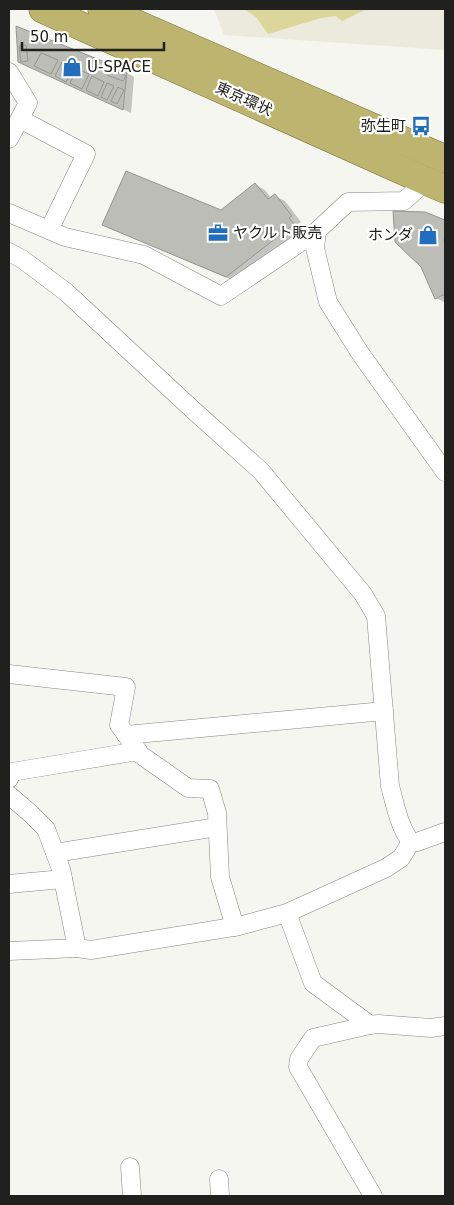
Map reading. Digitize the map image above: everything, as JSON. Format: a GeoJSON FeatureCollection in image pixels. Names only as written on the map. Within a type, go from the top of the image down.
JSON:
{"type":"FeatureCollection","features":[{"type":"Feature","properties":{"kind":"highway","name":"東京環状"},"geometry":{"type":"LineString","coordinates":[[43,9],[436,185]]}},
{"type":"Feature","properties":{"kind":"highway","name":"東京環状"},"geometry":{"type":"LineString","coordinates":[[102,9],[445,159]]}},
{"type":"Feature","properties":{"kind":"street"},"geometry":{"type":"LineString","coordinates":[[9,72],[28,103],[9,139]]}},
{"type":"Feature","properties":{"kind":"street"},"geometry":{"type":"LineString","coordinates":[[20,119],[86,154],[49,230]]}},
{"type":"Feature","properties":{"kind":"street"},"geometry":{"type":"LineString","coordinates":[[9,213],[65,237],[144,255],[221,296],[317,231],[348,202],[404,200],[436,185]]}},
{"type":"Feature","properties":{"kind":"street"},"geometry":{"type":"LineString","coordinates":[[317,231],[315,248],[328,302],[360,353],[445,472]]}},
{"type":"Feature","properties":{"kind":"street"},"geometry":{"type":"LineString","coordinates":[[9,252],[22,259],[66,292],[261,471],[363,594],[376,616],[390,786],[397,812],[411,842]]}},
{"type":"Feature","properties":{"kind":"street"},"geometry":{"type":"LineString","coordinates":[[9,674],[126,688],[119,726],[140,755],[188,788],[210,788],[217,813],[220,877],[235,926]]}},
{"type":"Feature","properties":{"kind":"street"},"geometry":{"type":"LineString","coordinates":[[126,735],[384,711]]}},
{"type":"Feature","properties":{"kind":"street"},"geometry":{"type":"LineString","coordinates":[[9,779],[12,772],[138,751]]}},
{"type":"Feature","properties":{"kind":"street"},"geometry":{"type":"LineString","coordinates":[[9,795],[32,814],[46,829],[63,879],[77,948]]}},
{"type":"Feature","properties":{"kind":"street"},"geometry":{"type":"LineString","coordinates":[[55,853],[217,827]]}},
{"type":"Feature","properties":{"kind":"street"},"geometry":{"type":"LineString","coordinates":[[411,842],[417,842],[445,832]]}},
{"type":"Feature","properties":{"kind":"street"},"geometry":{"type":"LineString","coordinates":[[9,950],[77,948],[91,950],[235,926],[287,913],[386,868],[401,858],[411,842]]}},
{"type":"Feature","properties":{"kind":"street"},"geometry":{"type":"LineString","coordinates":[[9,884],[63,879]]}},
{"type":"Feature","properties":{"kind":"street"},"geometry":{"type":"LineString","coordinates":[[287,913],[313,983],[370,1025]]}},
{"type":"Feature","properties":{"kind":"street"},"geometry":{"type":"LineString","coordinates":[[373,1196],[298,1067],[299,1059],[313,1038],[370,1025],[431,1028],[445,1026]]}},
{"type":"Feature","properties":{"kind":"street"},"geometry":{"type":"LineString","coordinates":[[130,1166],[132,1196]]}},
{"type":"Feature","properties":{"kind":"shaded area"},"geometry":{"type":"Polygon","coordinates":[[[214,9],[445,9],[445,50],[224,35],[214,9]]]}},
{"type":"Feature","properties":{"kind":"shaded area"},"geometry":{"type":"Polygon","coordinates":[[[244,9],[367,9],[342,21],[336,16],[321,18],[268,34],[256,17],[244,9]]]}},
{"type":"Feature","properties":{"kind":"building","name":"U-SPACE"},"geometry":{"type":"Polygon","coordinates":[[[16,26],[127,71],[123,110],[18,62],[16,26]]]}},
{"type":"Feature","properties":{"kind":"building"},"geometry":{"type":"Polygon","coordinates":[[[26,45],[28,61],[21,62],[19,46],[26,45]]]}},
{"type":"Feature","properties":{"kind":"building"},"geometry":{"type":"Polygon","coordinates":[[[41,53],[58,60],[51,74],[34,66],[41,53]]]}},
{"type":"Feature","properties":{"kind":"building"},"geometry":{"type":"Polygon","coordinates":[[[62,62],[73,67],[66,82],[55,76],[62,62]]]}},
{"type":"Feature","properties":{"kind":"building"},"geometry":{"type":"Polygon","coordinates":[[[77,69],[89,74],[82,89],[70,83],[77,69]]]}},
{"type":"Feature","properties":{"kind":"building"},"geometry":{"type":"Polygon","coordinates":[[[110,69],[126,76],[123,81],[107,75],[110,69]]]}},
{"type":"Feature","properties":{"kind":"building"},"geometry":{"type":"Polygon","coordinates":[[[92,76],[104,82],[98,96],[86,90],[92,76]]]}},
{"type":"Feature","properties":{"kind":"building"},"geometry":{"type":"Polygon","coordinates":[[[107,83],[114,86],[107,100],[101,97],[107,83]]]}},
{"type":"Feature","properties":{"kind":"building"},"geometry":{"type":"Polygon","coordinates":[[[118,87],[124,90],[117,104],[111,101],[118,87]]]}},
{"type":"Feature","properties":{"kind":"building"},"geometry":{"type":"Polygon","coordinates":[[[126,171],[221,210],[255,183],[268,199],[275,194],[292,216],[289,218],[294,224],[226,277],[102,225],[126,171]]]}},
{"type":"Feature","properties":{"kind":"building"},"geometry":{"type":"Polygon","coordinates":[[[393,211],[425,212],[445,220],[445,294],[435,299],[421,267],[395,242],[393,211]]]}},
{"type":"Feature","properties":{"kind":"place","name":"U-SPACE"},"geometry":{"type":"Point","coordinates":[72,67]}},
{"type":"Feature","properties":{"kind":"place","name":"弥生町"},"geometry":{"type":"Point","coordinates":[421,126]}},
{"type":"Feature","properties":{"kind":"place","name":"ヤクルト販売"},"geometry":{"type":"Point","coordinates":[218,233]}},
{"type":"Feature","properties":{"kind":"place","name":"ホンダ"},"geometry":{"type":"Point","coordinates":[428,235]}}]}
